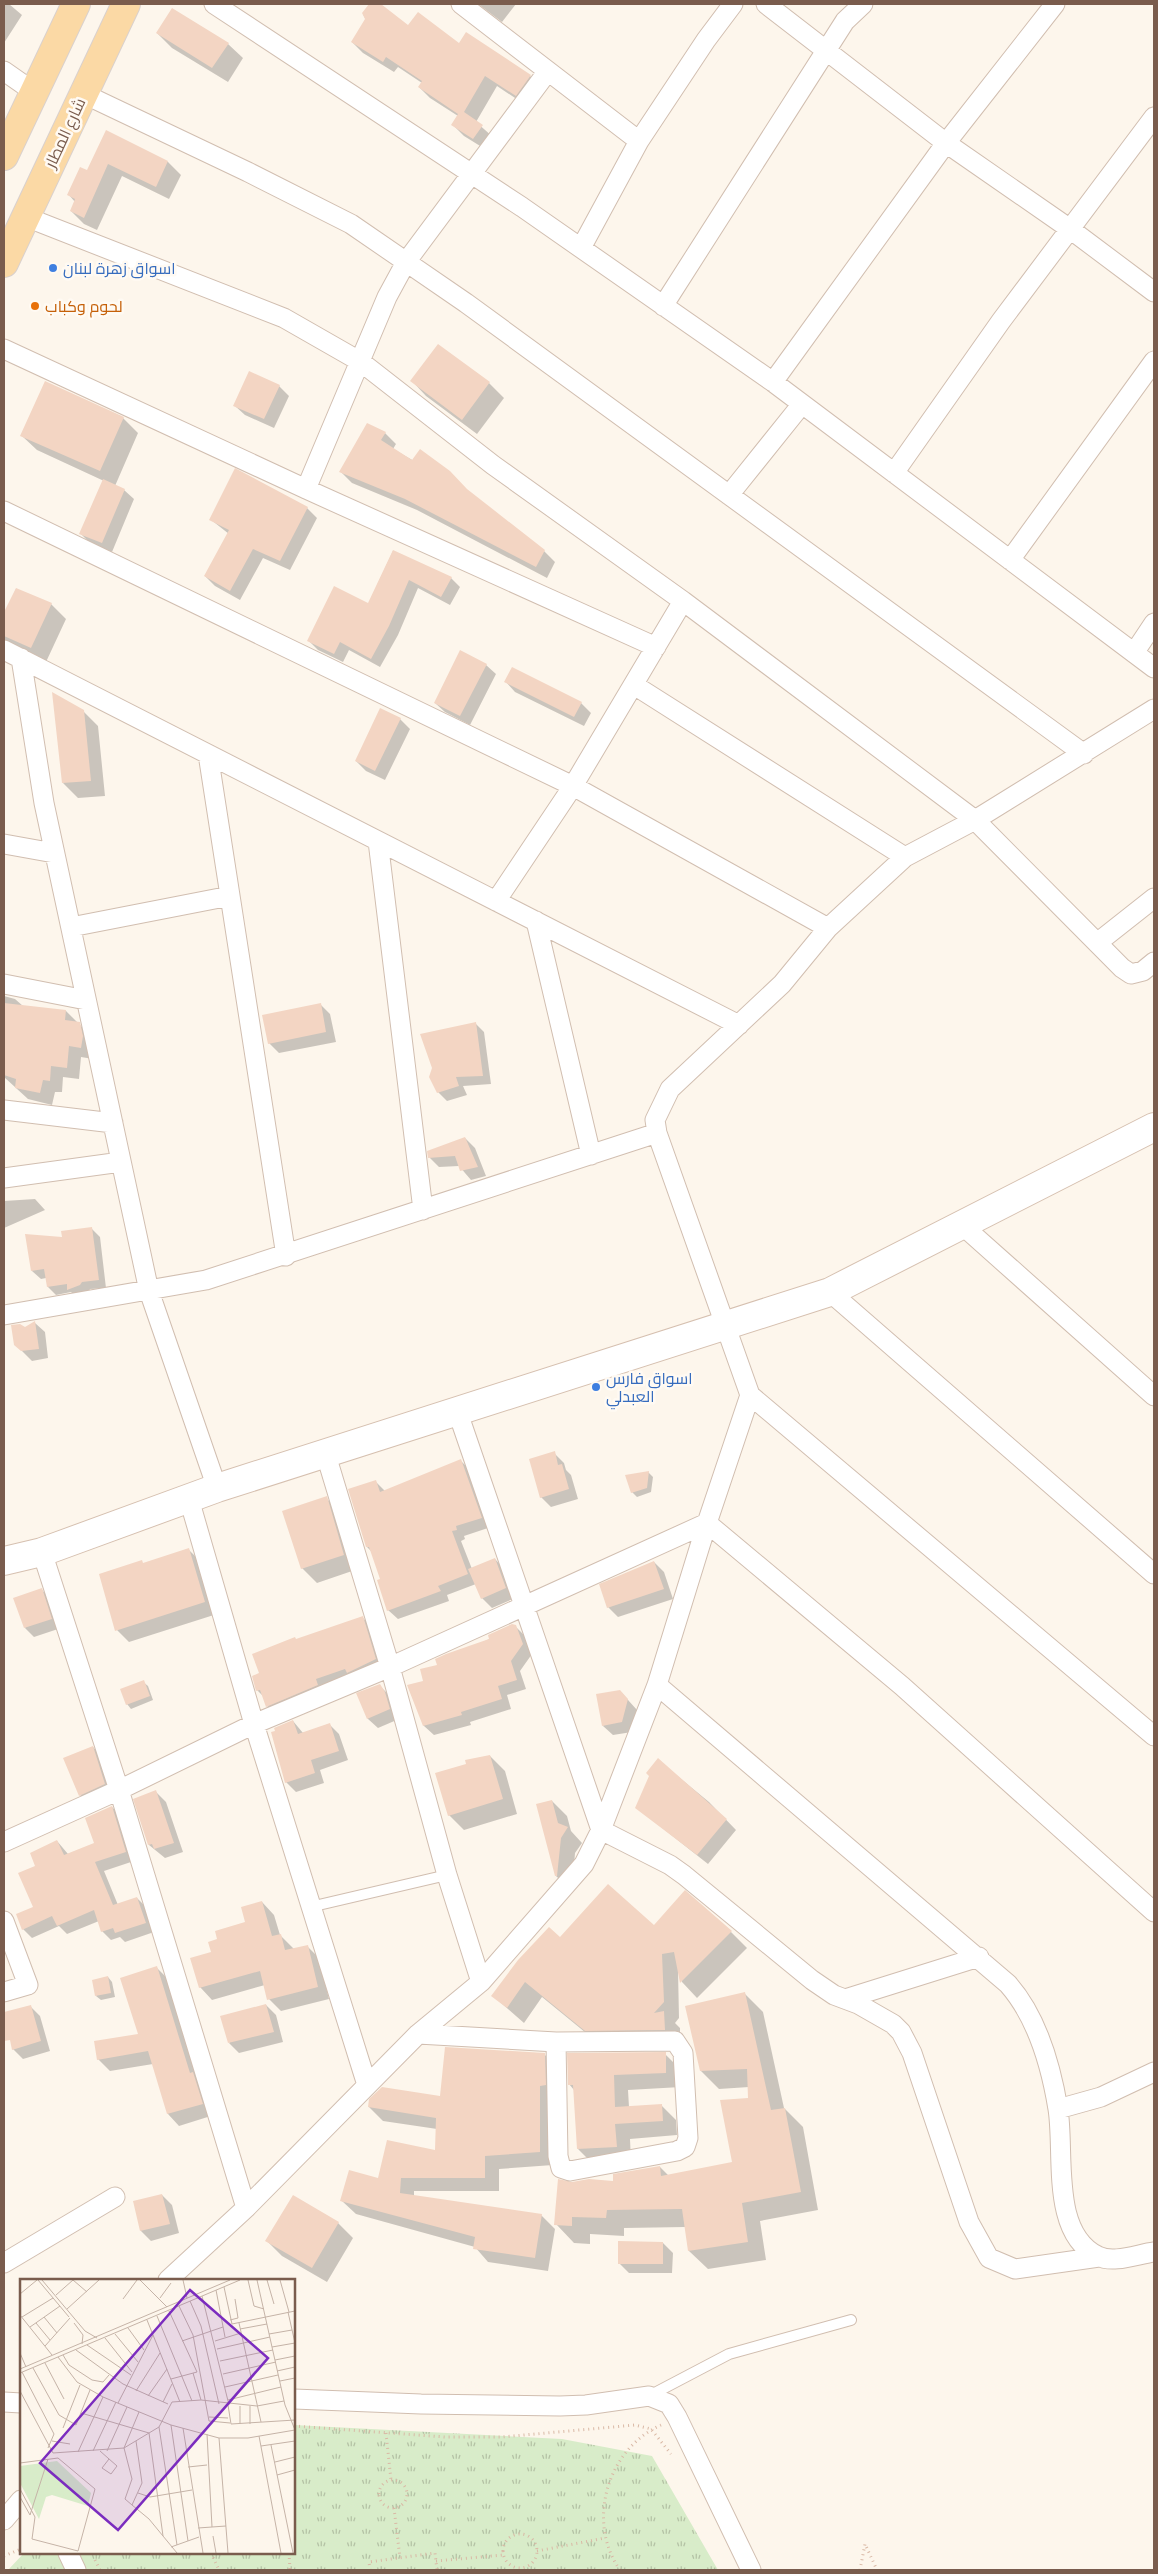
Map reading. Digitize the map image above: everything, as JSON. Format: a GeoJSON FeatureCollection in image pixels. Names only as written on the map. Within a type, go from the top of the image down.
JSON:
{"type":"FeatureCollection","features":[{"type":"Feature","properties":{"kind":"main road"},"geometry":{"type":"LineString","coordinates":[[4,156],[76,4]]}},
{"type":"Feature","properties":{"kind":"main road","name":"شارع المطار"},"geometry":{"type":"LineString","coordinates":[[4,263],[126,4]]}},
{"type":"Feature","properties":{"kind":"street"},"geometry":{"type":"LineString","coordinates":[[214,4],[581,248],[773,382],[1154,668]]}},
{"type":"Feature","properties":{"kind":"street"},"geometry":{"type":"LineString","coordinates":[[461,4],[639,141]]}},
{"type":"Feature","properties":{"kind":"street"},"geometry":{"type":"LineString","coordinates":[[581,248],[639,141],[706,40],[733,4]]}},
{"type":"Feature","properties":{"kind":"street"},"geometry":{"type":"LineString","coordinates":[[766,4],[946,142],[1070,229],[1154,292]]}},
{"type":"Feature","properties":{"kind":"street"},"geometry":{"type":"LineString","coordinates":[[663,306],[845,21],[862,4]]}},
{"type":"Feature","properties":{"kind":"street"},"geometry":{"type":"LineString","coordinates":[[773,382],[946,142],[1055,4]]}},
{"type":"Feature","properties":{"kind":"street"},"geometry":{"type":"LineString","coordinates":[[4,71],[34,92]]}},
{"type":"Feature","properties":{"kind":"street"},"geometry":{"type":"LineString","coordinates":[[306,489],[387,297],[406,262],[548,71]]}},
{"type":"Feature","properties":{"kind":"street"},"geometry":{"type":"LineString","coordinates":[[84,94],[248,172],[351,224],[729,495],[1084,754]]}},
{"type":"Feature","properties":{"kind":"street"},"geometry":{"type":"LineString","coordinates":[[894,473],[1070,229],[1154,117]]}},
{"type":"Feature","properties":{"kind":"street"},"geometry":{"type":"LineString","coordinates":[[26,217],[284,318],[361,362],[492,465],[683,601],[974,820],[1097,943],[1131,974],[1143,971],[1154,962]]}},
{"type":"Feature","properties":{"kind":"street"},"geometry":{"type":"LineString","coordinates":[[4,349],[306,489],[656,647]]}},
{"type":"Feature","properties":{"kind":"street"},"geometry":{"type":"LineString","coordinates":[[1010,560],[1154,361]]}},
{"type":"Feature","properties":{"kind":"street"},"geometry":{"type":"LineString","coordinates":[[729,495],[802,404]]}},
{"type":"Feature","properties":{"kind":"street"},"geometry":{"type":"LineString","coordinates":[[4,511],[573,786],[828,928]]}},
{"type":"Feature","properties":{"kind":"street"},"geometry":{"type":"LineString","coordinates":[[496,901],[573,786],[683,601]]}},
{"type":"Feature","properties":{"kind":"street"},"geometry":{"type":"LineString","coordinates":[[1134,653],[1154,623]]}},
{"type":"Feature","properties":{"kind":"street"},"geometry":{"type":"LineString","coordinates":[[4,650],[739,1025]]}},
{"type":"Feature","properties":{"kind":"street"},"geometry":{"type":"LineString","coordinates":[[21,658],[44,803],[54,853],[149,1291],[217,1488]]}},
{"type":"Feature","properties":{"kind":"street"},"geometry":{"type":"LineString","coordinates":[[634,685],[905,857]]}},
{"type":"Feature","properties":{"kind":"street"},"geometry":{"type":"LineString","coordinates":[[1154,709],[1084,754],[974,820],[905,857],[828,928],[782,984],[670,1089],[655,1120],[656,1133],[750,1395],[1154,1736]]}},
{"type":"Feature","properties":{"kind":"street"},"geometry":{"type":"LineString","coordinates":[[208,754],[286,1256]]}},
{"type":"Feature","properties":{"kind":"street"},"geometry":{"type":"LineString","coordinates":[[378,841],[424,1210]]}},
{"type":"Feature","properties":{"kind":"street"},"geometry":{"type":"LineString","coordinates":[[4,844],[54,853]]}},
{"type":"Feature","properties":{"kind":"street"},"geometry":{"type":"LineString","coordinates":[[71,927],[230,896]]}},
{"type":"Feature","properties":{"kind":"street"},"geometry":{"type":"LineString","coordinates":[[1097,943],[1154,898]]}},
{"type":"Feature","properties":{"kind":"street"},"geometry":{"type":"LineString","coordinates":[[536,921],[591,1155]]}},
{"type":"Feature","properties":{"kind":"street"},"geometry":{"type":"LineString","coordinates":[[4,984],[86,1000]]}},
{"type":"Feature","properties":{"kind":"street"},"geometry":{"type":"LineString","coordinates":[[4,1110],[113,1123]]}},
{"type":"Feature","properties":{"kind":"street"},"geometry":{"type":"LineString","coordinates":[[4,1561],[42,1552],[217,1488],[458,1413],[830,1292],[1154,1127]]}},
{"type":"Feature","properties":{"kind":"street"},"geometry":{"type":"LineString","coordinates":[[4,1315],[206,1280],[286,1256],[656,1133]]}},
{"type":"Feature","properties":{"kind":"street"},"geometry":{"type":"LineString","coordinates":[[4,1178],[121,1162]]}},
{"type":"Feature","properties":{"kind":"street"},"geometry":{"type":"LineString","coordinates":[[962,1225],[1154,1396]]}},
{"type":"Feature","properties":{"kind":"street"},"geometry":{"type":"LineString","coordinates":[[830,1292],[1154,1574]]}},
{"type":"Feature","properties":{"kind":"street"},"geometry":{"type":"LineString","coordinates":[[169,2279],[246,2208],[418,2034],[480,1982],[584,1864],[602,1830],[657,1685],[707,1522],[750,1395]]}},
{"type":"Feature","properties":{"kind":"street"},"geometry":{"type":"LineString","coordinates":[[458,1413],[602,1830],[677,1870],[812,1980],[844,2000],[893,2024],[907,2040],[969,2222],[989,2258],[1015,2268],[1099,2257],[1116,2258],[1154,2252]]}},
{"type":"Feature","properties":{"kind":"street"},"geometry":{"type":"LineString","coordinates":[[326,1455],[390,1667],[447,1875],[480,1982]]}},
{"type":"Feature","properties":{"kind":"street"},"geometry":{"type":"LineString","coordinates":[[189,1499],[254,1724],[367,2085]]}},
{"type":"Feature","properties":{"kind":"street"},"geometry":{"type":"LineString","coordinates":[[4,1842],[120,1790],[254,1724],[390,1667],[707,1522]]}},
{"type":"Feature","properties":{"kind":"street"},"geometry":{"type":"LineString","coordinates":[[707,1522],[902,1686],[1154,1912]]}},
{"type":"Feature","properties":{"kind":"street"},"geometry":{"type":"LineString","coordinates":[[42,1552],[120,1790],[246,2208]]}},
{"type":"Feature","properties":{"kind":"street"},"geometry":{"type":"LineString","coordinates":[[657,1685],[1008,1984],[1028,2011],[1039,2037],[1058,2109],[1066,2216],[1074,2234],[1099,2257]]}},
{"type":"Feature","properties":{"kind":"street"},"geometry":{"type":"LineString","coordinates":[[4,1920],[28,1985],[4,1992]]}},
{"type":"Feature","properties":{"kind":"street"},"geometry":{"type":"LineString","coordinates":[[844,2000],[979,1958]]}},
{"type":"Feature","properties":{"kind":"street"},"geometry":{"type":"LineString","coordinates":[[418,2034],[556,2042],[670,2041],[678,2044],[683,2053],[688,2138],[685,2147],[678,2151],[570,2171],[561,2168],[558,2156],[556,2042]]}},
{"type":"Feature","properties":{"kind":"street"},"geometry":{"type":"LineString","coordinates":[[1058,2109],[1101,2097],[1154,2072]]}},
{"type":"Feature","properties":{"kind":"street"},"geometry":{"type":"LineString","coordinates":[[4,2264],[115,2197]]}},
{"type":"Feature","properties":{"kind":"street"},"geometry":{"type":"LineString","coordinates":[[295,2399],[422,2404],[560,2406],[586,2405],[649,2396],[669,2404],[677,2417],[751,2570]]}},
{"type":"Feature","properties":{"kind":"street"},"geometry":{"type":"LineString","coordinates":[[4,2402],[20,2403]]}},
{"type":"Feature","properties":{"kind":"street"},"geometry":{"type":"LineString","coordinates":[[4,2520],[20,2501]]}},
{"type":"Feature","properties":{"kind":"street"},"geometry":{"type":"LineString","coordinates":[[68,2554],[76,2570]]}},
{"type":"Feature","properties":{"kind":"lane"},"geometry":{"type":"LineString","coordinates":[[310,1907],[447,1875]]}},
{"type":"Feature","properties":{"kind":"lane"},"geometry":{"type":"LineString","coordinates":[[649,2396],[729,2354],[852,2320]]}},
{"type":"Feature","properties":{"kind":"path"},"geometry":{"type":"LineString","coordinates":[[620,2570],[614,2562],[605,2538],[603,2517],[605,2496],[611,2476],[621,2458],[634,2442],[651,2429],[677,2417]]}},
{"type":"Feature","properties":{"kind":"path"},"geometry":{"type":"LineString","coordinates":[[295,2426],[386,2433],[502,2437],[635,2425],[651,2429],[675,2459]]}},
{"type":"Feature","properties":{"kind":"path"},"geometry":{"type":"LineString","coordinates":[[386,2433],[391,2480]]}},
{"type":"Feature","properties":{"kind":"path"},"geometry":{"type":"LineString","coordinates":[[391,2480],[381,2487],[379,2492],[383,2504],[394,2508]]}},
{"type":"Feature","properties":{"kind":"path"},"geometry":{"type":"LineString","coordinates":[[391,2480],[403,2484],[407,2496],[405,2501],[394,2508]]}},
{"type":"Feature","properties":{"kind":"path"},"geometry":{"type":"LineString","coordinates":[[394,2508],[400,2558]]}},
{"type":"Feature","properties":{"kind":"path"},"geometry":{"type":"LineString","coordinates":[[518,2534],[531,2539],[537,2551],[531,2564],[518,2568],[511,2566],[503,2555],[506,2541],[518,2534]]}},
{"type":"Feature","properties":{"kind":"path"},"geometry":{"type":"LineString","coordinates":[[537,2551],[605,2538]]}},
{"type":"Feature","properties":{"kind":"path"},"geometry":{"type":"LineString","coordinates":[[862,2570],[865,2544],[877,2570]]}},
{"type":"Feature","properties":{"kind":"path"},"geometry":{"type":"LineString","coordinates":[[4,2556],[20,2549]]}},
{"type":"Feature","properties":{"kind":"path"},"geometry":{"type":"LineString","coordinates":[[370,2570],[369,2562],[435,2553],[437,2570]]}},
{"type":"Feature","properties":{"kind":"path"},"geometry":{"type":"LineString","coordinates":[[211,2554],[219,2570]]}},
{"type":"Feature","properties":{"kind":"path"},"geometry":{"type":"LineString","coordinates":[[289,2554],[290,2570]]}},
{"type":"Feature","properties":{"kind":"path"},"geometry":{"type":"LineString","coordinates":[[436,2561],[503,2555]]}},
{"type":"Feature","properties":{"kind":"green space"},"geometry":{"type":"Polygon","coordinates":[[[295,2425],[562,2439],[652,2456],[718,2570],[8,2570],[23,2554],[295,2554],[295,2425]]]}},
{"type":"Feature","properties":{"kind":"building"},"geometry":{"type":"Polygon","coordinates":[[[369,4],[381,4],[408,25],[418,12],[459,43],[466,32],[531,75],[516,96],[485,76],[464,112],[483,125],[473,139],[451,125],[458,114],[418,87],[422,81],[386,57],[383,62],[351,42],[365,19],[362,13],[369,4]]]}},
{"type":"Feature","properties":{"kind":"building"},"geometry":{"type":"Polygon","coordinates":[[[172,8],[229,43],[212,68],[156,33],[172,8]]]}},
{"type":"Feature","properties":{"kind":"building"},"geometry":{"type":"Polygon","coordinates":[[[106,130],[168,161],[156,187],[108,164],[84,218],[70,211],[75,199],[67,195],[80,167],[87,170],[106,130]]]}},
{"type":"Feature","properties":{"kind":"building"},"geometry":{"type":"Polygon","coordinates":[[[438,344],[490,382],[462,420],[410,381],[438,344]]]}},
{"type":"Feature","properties":{"kind":"building"},"geometry":{"type":"Polygon","coordinates":[[[249,371],[280,385],[264,419],[233,406],[249,371]]]}},
{"type":"Feature","properties":{"kind":"building"},"geometry":{"type":"Polygon","coordinates":[[[45,381],[124,417],[100,471],[20,436],[45,381]]]}},
{"type":"Feature","properties":{"kind":"building"},"geometry":{"type":"Polygon","coordinates":[[[367,423],[386,432],[381,440],[412,460],[420,449],[450,471],[467,489],[545,550],[536,567],[405,499],[339,472],[367,423]]]}},
{"type":"Feature","properties":{"kind":"building"},"geometry":{"type":"Polygon","coordinates":[[[235,468],[308,507],[280,561],[253,549],[230,591],[204,576],[229,530],[209,520],[235,468]]]}},
{"type":"Feature","properties":{"kind":"building"},"geometry":{"type":"Polygon","coordinates":[[[103,479],[125,489],[102,543],[79,534],[103,479]]]}},
{"type":"Feature","properties":{"kind":"building"},"geometry":{"type":"Polygon","coordinates":[[[393,550],[452,577],[441,597],[409,580],[389,626],[371,659],[340,642],[334,654],[307,641],[334,586],[368,603],[393,550]]]}},
{"type":"Feature","properties":{"kind":"building"},"geometry":{"type":"Polygon","coordinates":[[[16,588],[52,603],[31,648],[4,636],[4,612],[16,588]]]}},
{"type":"Feature","properties":{"kind":"building"},"geometry":{"type":"Polygon","coordinates":[[[460,650],[487,664],[460,716],[434,703],[460,650]]]}},
{"type":"Feature","properties":{"kind":"building"},"geometry":{"type":"Polygon","coordinates":[[[512,667],[582,702],[574,717],[504,682],[512,667]]]}},
{"type":"Feature","properties":{"kind":"building"},"geometry":{"type":"Polygon","coordinates":[[[52,692],[84,710],[91,781],[62,783],[52,692]]]}},
{"type":"Feature","properties":{"kind":"building"},"geometry":{"type":"Polygon","coordinates":[[[380,708],[401,718],[375,771],[355,761],[380,708]]]}},
{"type":"Feature","properties":{"kind":"building"},"geometry":{"type":"Polygon","coordinates":[[[4,1003],[66,1010],[65,1020],[80,1022],[83,1036],[81,1048],[69,1046],[67,1068],[51,1066],[50,1081],[43,1080],[40,1093],[15,1088],[16,1079],[4,1075],[4,1003]]]}},
{"type":"Feature","properties":{"kind":"building"},"geometry":{"type":"Polygon","coordinates":[[[321,1003],[326,1032],[268,1044],[262,1015],[321,1003]]]}},
{"type":"Feature","properties":{"kind":"building"},"geometry":{"type":"Polygon","coordinates":[[[476,1022],[483,1076],[456,1077],[459,1086],[437,1093],[429,1077],[432,1068],[420,1034],[476,1022]]]}},
{"type":"Feature","properties":{"kind":"building"},"geometry":{"type":"Polygon","coordinates":[[[465,1137],[478,1167],[460,1171],[455,1156],[428,1158],[427,1151],[465,1137]]]}},
{"type":"Feature","properties":{"kind":"building"},"geometry":{"type":"Polygon","coordinates":[[[92,1227],[99,1280],[82,1282],[80,1285],[67,1290],[67,1284],[47,1287],[44,1269],[31,1271],[25,1234],[62,1237],[61,1231],[92,1227]]]}},
{"type":"Feature","properties":{"kind":"building"},"geometry":{"type":"Polygon","coordinates":[[[35,1321],[39,1349],[21,1351],[14,1345],[11,1325],[20,1324],[25,1327],[35,1321]]]}},
{"type":"Feature","properties":{"kind":"building"},"geometry":{"type":"Polygon","coordinates":[[[555,1451],[558,1465],[562,1464],[569,1489],[540,1498],[529,1459],[555,1451]]]}},
{"type":"Feature","properties":{"kind":"building"},"geometry":{"type":"Polygon","coordinates":[[[461,1459],[482,1518],[456,1526],[457,1530],[452,1531],[468,1574],[438,1586],[441,1591],[387,1611],[377,1580],[380,1579],[369,1547],[366,1547],[348,1489],[376,1480],[380,1492],[461,1459]]]}},
{"type":"Feature","properties":{"kind":"building"},"geometry":{"type":"Polygon","coordinates":[[[649,1471],[647,1488],[631,1493],[625,1475],[649,1471]]]}},
{"type":"Feature","properties":{"kind":"building"},"geometry":{"type":"Polygon","coordinates":[[[327,1496],[344,1555],[301,1569],[282,1511],[327,1496]]]}},
{"type":"Feature","properties":{"kind":"building"},"geometry":{"type":"Polygon","coordinates":[[[189,1548],[205,1602],[115,1631],[99,1574],[142,1560],[143,1563],[189,1548]]]}},
{"type":"Feature","properties":{"kind":"building"},"geometry":{"type":"Polygon","coordinates":[[[495,1558],[506,1588],[481,1599],[468,1569],[495,1558]]]}},
{"type":"Feature","properties":{"kind":"building"},"geometry":{"type":"Polygon","coordinates":[[[654,1561],[664,1589],[607,1608],[599,1584],[654,1561]]]}},
{"type":"Feature","properties":{"kind":"building"},"geometry":{"type":"Polygon","coordinates":[[[42,1588],[52,1619],[24,1628],[13,1598],[42,1588]]]}},
{"type":"Feature","properties":{"kind":"building"},"geometry":{"type":"Polygon","coordinates":[[[363,1616],[376,1659],[347,1673],[345,1669],[316,1679],[318,1685],[266,1707],[260,1690],[256,1691],[252,1676],[259,1673],[252,1654],[295,1637],[296,1639],[363,1616]]]}},
{"type":"Feature","properties":{"kind":"building"},"geometry":{"type":"Polygon","coordinates":[[[512,1624],[516,1625],[523,1644],[511,1661],[517,1680],[498,1686],[502,1699],[461,1712],[462,1715],[423,1726],[407,1685],[423,1681],[420,1669],[437,1665],[435,1659],[489,1639],[488,1635],[512,1624]]]}},
{"type":"Feature","properties":{"kind":"building"},"geometry":{"type":"Polygon","coordinates":[[[144,1680],[150,1696],[126,1705],[120,1689],[144,1680]]]}},
{"type":"Feature","properties":{"kind":"building"},"geometry":{"type":"Polygon","coordinates":[[[380,1684],[385,1692],[390,1709],[367,1719],[356,1693],[380,1684]]]}},
{"type":"Feature","properties":{"kind":"building"},"geometry":{"type":"Polygon","coordinates":[[[620,1690],[628,1699],[622,1722],[602,1726],[596,1694],[620,1690]]]}},
{"type":"Feature","properties":{"kind":"building"},"geometry":{"type":"Polygon","coordinates":[[[293,1720],[298,1734],[330,1723],[339,1751],[311,1760],[315,1773],[285,1783],[271,1732],[275,1731],[274,1728],[293,1720]]]}},
{"type":"Feature","properties":{"kind":"building"},"geometry":{"type":"Polygon","coordinates":[[[93,1746],[105,1784],[79,1796],[63,1758],[93,1746]]]}},
{"type":"Feature","properties":{"kind":"building"},"geometry":{"type":"Polygon","coordinates":[[[490,1755],[503,1799],[448,1816],[435,1773],[466,1764],[465,1760],[490,1755]]]}},
{"type":"Feature","properties":{"kind":"building"},"geometry":{"type":"Polygon","coordinates":[[[658,1758],[727,1819],[697,1855],[635,1808],[649,1776],[646,1773],[658,1758]]]}},
{"type":"Feature","properties":{"kind":"building"},"geometry":{"type":"Polygon","coordinates":[[[156,1790],[174,1843],[154,1849],[152,1844],[148,1845],[133,1799],[156,1790]]]}},
{"type":"Feature","properties":{"kind":"building"},"geometry":{"type":"Polygon","coordinates":[[[552,1800],[558,1823],[568,1827],[561,1838],[557,1876],[555,1876],[536,1804],[552,1800]]]}},
{"type":"Feature","properties":{"kind":"building"},"geometry":{"type":"Polygon","coordinates":[[[112,1806],[126,1852],[95,1862],[113,1905],[137,1897],[146,1923],[115,1933],[113,1928],[101,1932],[94,1910],[57,1926],[52,1916],[22,1930],[16,1914],[33,1907],[18,1873],[35,1866],[30,1853],[57,1840],[64,1855],[94,1843],[85,1818],[112,1806]]]}},
{"type":"Feature","properties":{"kind":"building"},"geometry":{"type":"Polygon","coordinates":[[[608,1884],[654,1925],[685,1890],[732,1931],[680,1983],[674,1952],[662,1954],[664,2002],[654,2013],[664,2011],[665,2030],[585,2031],[525,1982],[507,2008],[491,1996],[518,1960],[549,1927],[560,1937],[608,1884]]]}},
{"type":"Feature","properties":{"kind":"building"},"geometry":{"type":"Polygon","coordinates":[[[262,1901],[272,1936],[281,1934],[285,1950],[308,1945],[318,1987],[267,2000],[260,1971],[199,1988],[190,1958],[211,1952],[208,1942],[217,1939],[215,1931],[245,1922],[241,1907],[262,1901]]]}},
{"type":"Feature","properties":{"kind":"building"},"geometry":{"type":"Polygon","coordinates":[[[157,1966],[190,2073],[193,2072],[203,2104],[167,2114],[148,2051],[97,2060],[94,2041],[138,2034],[120,1978],[157,1966]]]}},
{"type":"Feature","properties":{"kind":"building"},"geometry":{"type":"Polygon","coordinates":[[[108,1976],[111,1993],[95,1996],[92,1980],[108,1976]]]}},
{"type":"Feature","properties":{"kind":"building"},"geometry":{"type":"Polygon","coordinates":[[[745,1992],[771,2110],[785,2108],[801,2192],[742,2203],[748,2242],[688,2251],[682,2209],[607,2210],[606,2218],[572,2217],[572,2226],[554,2225],[558,2179],[572,2182],[589,2179],[613,2181],[613,2174],[660,2166],[661,2176],[732,2162],[720,2100],[748,2098],[747,2069],[700,2071],[685,2006],[745,1992]]]}},
{"type":"Feature","properties":{"kind":"building"},"geometry":{"type":"Polygon","coordinates":[[[266,2004],[274,2032],[228,2043],[220,2016],[266,2004]]]}},
{"type":"Feature","properties":{"kind":"building"},"geometry":{"type":"Polygon","coordinates":[[[31,2005],[41,2041],[12,2050],[10,2040],[4,2041],[4,2012],[31,2005]]]}},
{"type":"Feature","properties":{"kind":"building"},"geometry":{"type":"Polygon","coordinates":[[[445,2047],[545,2053],[546,2085],[540,2086],[540,2152],[485,2156],[485,2178],[401,2178],[400,2193],[542,2214],[535,2258],[473,2249],[475,2237],[340,2201],[349,2170],[378,2178],[387,2140],[435,2150],[436,2118],[368,2107],[369,2099],[382,2087],[440,2096],[445,2047]]]}},
{"type":"Feature","properties":{"kind":"building"},"geometry":{"type":"Polygon","coordinates":[[[666,2052],[666,2073],[614,2075],[615,2107],[662,2104],[663,2121],[615,2124],[617,2147],[577,2149],[573,2085],[568,2085],[567,2053],[666,2052]]]}},
{"type":"Feature","properties":{"kind":"building"},"geometry":{"type":"Polygon","coordinates":[[[162,2194],[170,2224],[140,2231],[133,2201],[162,2194]]]}},
{"type":"Feature","properties":{"kind":"building"},"geometry":{"type":"Polygon","coordinates":[[[293,2195],[339,2222],[312,2268],[265,2241],[293,2195]]]}},
{"type":"Feature","properties":{"kind":"building"},"geometry":{"type":"Polygon","coordinates":[[[618,2241],[663,2242],[663,2264],[618,2264],[618,2241]]]}},
{"type":"Feature","properties":{"kind":"place","name":"اسواق زهرة لبنان"},"geometry":{"type":"Point","coordinates":[53,268]}},
{"type":"Feature","properties":{"kind":"place","name":"لحوم وكباب"},"geometry":{"type":"Point","coordinates":[35,306]}},
{"type":"Feature","properties":{"kind":"place","name":"اسواق فارس العبدلي"},"geometry":{"type":"Point","coordinates":[596,1387]}}]}
